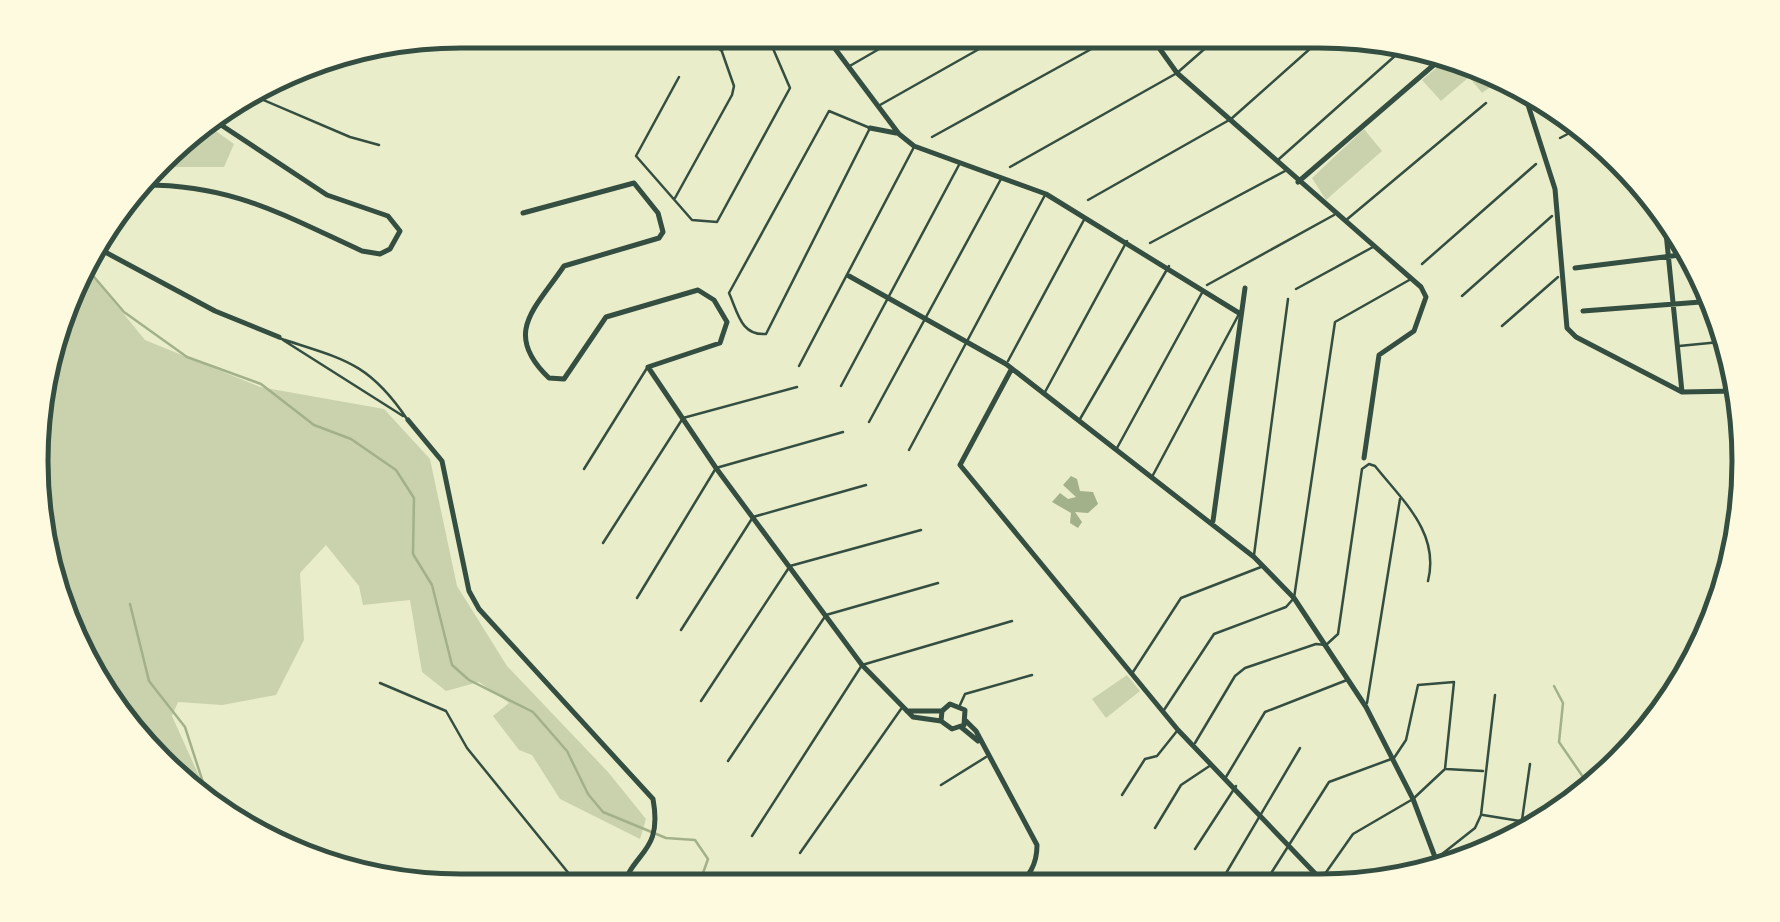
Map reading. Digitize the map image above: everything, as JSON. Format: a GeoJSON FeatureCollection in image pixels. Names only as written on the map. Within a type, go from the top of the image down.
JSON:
{"type":"FeatureCollection","features":[{"type":"Feature","properties":{"kind":"street"},"geometry":{"type":"LineString","coordinates":[[833,48],[899,134],[914,146],[1046,194],[1205,287],[1239,313]]}},
{"type":"Feature","properties":{"kind":"street"},"geometry":{"type":"LineString","coordinates":[[1159,48],[1177,73],[1412,279],[1426,298],[1414,331],[1380,354],[1364,458]]}},
{"type":"Feature","properties":{"kind":"street"},"geometry":{"type":"LineString","coordinates":[[1298,182],[1435,64]]}},
{"type":"Feature","properties":{"kind":"street"},"geometry":{"type":"LineString","coordinates":[[1528,104],[1555,189],[1568,328],[1576,337],[1682,392],[1727,391]]}},
{"type":"Feature","properties":{"kind":"street"},"geometry":{"type":"LineString","coordinates":[[153,185],[204,186],[236,194],[362,251],[380,254],[398,239],[400,232],[388,216],[327,195],[221,125]]}},
{"type":"Feature","properties":{"kind":"street"},"geometry":{"type":"LineString","coordinates":[[870,128],[899,134]]}},
{"type":"Feature","properties":{"kind":"street"},"geometry":{"type":"LineString","coordinates":[[523,213],[634,183],[664,226],[659,238],[564,266],[524,326],[525,348],[550,378],[564,378],[606,317],[698,290],[714,300],[727,322],[720,343],[648,366],[716,468],[862,665],[913,718],[941,721],[952,730],[963,724]]}},
{"type":"Feature","properties":{"kind":"street"},"geometry":{"type":"LineString","coordinates":[[1666,236],[1682,392]]}},
{"type":"Feature","properties":{"kind":"street"},"geometry":{"type":"LineString","coordinates":[[104,252],[198,303],[279,338]]}},
{"type":"Feature","properties":{"kind":"street"},"geometry":{"type":"LineString","coordinates":[[1575,268],[1678,255]]}},
{"type":"Feature","properties":{"kind":"street"},"geometry":{"type":"LineString","coordinates":[[849,276],[1045,392],[1254,556],[1294,598],[1366,707],[1413,799],[1435,858]]}},
{"type":"Feature","properties":{"kind":"street"},"geometry":{"type":"LineString","coordinates":[[1213,521],[1245,288]]}},
{"type":"Feature","properties":{"kind":"street"},"geometry":{"type":"LineString","coordinates":[[1583,311],[1700,302]]}},
{"type":"Feature","properties":{"kind":"street"},"geometry":{"type":"LineString","coordinates":[[1008,367],[960,465],[1178,730],[1236,786],[1316,874]]}},
{"type":"Feature","properties":{"kind":"street"},"geometry":{"type":"LineString","coordinates":[[408,420],[442,461],[469,590],[479,609],[654,798],[657,820],[649,852],[629,874]]}},
{"type":"Feature","properties":{"kind":"street"},"geometry":{"type":"LineString","coordinates":[[904,710],[942,711],[950,704],[960,705],[963,724],[981,742],[1037,846],[1037,860],[1029,874]]}},
{"type":"Feature","properties":{"kind":"street"},"geometry":{"type":"LineString","coordinates":[[941,721],[942,711]]}},
{"type":"Feature","properties":{"kind":"lane"},"geometry":{"type":"LineString","coordinates":[[680,77],[636,156],[692,220],[717,222],[790,88],[773,48]]}},
{"type":"Feature","properties":{"kind":"lane"},"geometry":{"type":"LineString","coordinates":[[846,68],[881,48]]}},
{"type":"Feature","properties":{"kind":"lane"},"geometry":{"type":"LineString","coordinates":[[878,105],[979,48]]}},
{"type":"Feature","properties":{"kind":"lane"},"geometry":{"type":"LineString","coordinates":[[932,137],[1093,48]]}},
{"type":"Feature","properties":{"kind":"lane"},"geometry":{"type":"LineString","coordinates":[[1010,167],[1177,73],[1206,48]]}},
{"type":"Feature","properties":{"kind":"lane"},"geometry":{"type":"LineString","coordinates":[[1088,200],[1230,119],[1311,48]]}},
{"type":"Feature","properties":{"kind":"lane"},"geometry":{"type":"LineString","coordinates":[[674,199],[732,95],[734,86],[720,49]]}},
{"type":"Feature","properties":{"kind":"lane"},"geometry":{"type":"LineString","coordinates":[[1277,161],[1396,54]]}},
{"type":"Feature","properties":{"kind":"lane"},"geometry":{"type":"LineString","coordinates":[[261,99],[350,138],[379,145]]}},
{"type":"Feature","properties":{"kind":"lane"},"geometry":{"type":"LineString","coordinates":[[1344,222],[1486,103]]}},
{"type":"Feature","properties":{"kind":"lane"},"geometry":{"type":"LineString","coordinates":[[828,111],[870,128],[766,334],[746,331],[729,293],[828,111]]}},
{"type":"Feature","properties":{"kind":"lane"},"geometry":{"type":"LineString","coordinates":[[800,366],[849,276],[849,264],[914,146]]}},
{"type":"Feature","properties":{"kind":"lane"},"geometry":{"type":"LineString","coordinates":[[841,386],[961,162]]}},
{"type":"Feature","properties":{"kind":"lane"},"geometry":{"type":"LineString","coordinates":[[1422,264],[1536,164]]}},
{"type":"Feature","properties":{"kind":"lane"},"geometry":{"type":"LineString","coordinates":[[1150,243],[1286,170]]}},
{"type":"Feature","properties":{"kind":"lane"},"geometry":{"type":"LineString","coordinates":[[869,422],[1002,178]]}},
{"type":"Feature","properties":{"kind":"lane"},"geometry":{"type":"LineString","coordinates":[[909,450],[1046,194]]}},
{"type":"Feature","properties":{"kind":"lane"},"geometry":{"type":"LineString","coordinates":[[1117,448],[1205,287],[1335,214]]}},
{"type":"Feature","properties":{"kind":"lane"},"geometry":{"type":"LineString","coordinates":[[1008,367],[1086,217]]}},
{"type":"Feature","properties":{"kind":"lane"},"geometry":{"type":"LineString","coordinates":[[1045,392],[1128,241]]}},
{"type":"Feature","properties":{"kind":"lane"},"geometry":{"type":"LineString","coordinates":[[1296,289],[1373,247]]}},
{"type":"Feature","properties":{"kind":"lane"},"geometry":{"type":"LineString","coordinates":[[1080,419],[1169,266]]}},
{"type":"Feature","properties":{"kind":"lane"},"geometry":{"type":"LineString","coordinates":[[1164,712],[1214,634],[1286,607],[1294,598],[1335,322],[1412,279]]}},
{"type":"Feature","properties":{"kind":"lane"},"geometry":{"type":"LineString","coordinates":[[1254,556],[1288,299]]}},
{"type":"Feature","properties":{"kind":"lane"},"geometry":{"type":"LineString","coordinates":[[1153,475],[1239,313]]}},
{"type":"Feature","properties":{"kind":"lane"},"geometry":{"type":"LineString","coordinates":[[279,338],[358,365],[386,388],[408,420]]}},
{"type":"Feature","properties":{"kind":"lane"},"geometry":{"type":"LineString","coordinates":[[279,338],[408,420]]}},
{"type":"Feature","properties":{"kind":"lane"},"geometry":{"type":"LineString","coordinates":[[1677,346],[1715,342]]}},
{"type":"Feature","properties":{"kind":"lane"},"geometry":{"type":"LineString","coordinates":[[584,469],[648,366]]}},
{"type":"Feature","properties":{"kind":"lane"},"geometry":{"type":"LineString","coordinates":[[603,543],[683,418],[797,387]]}},
{"type":"Feature","properties":{"kind":"lane"},"geometry":{"type":"LineString","coordinates":[[637,598],[716,468],[843,432]]}},
{"type":"Feature","properties":{"kind":"lane"},"geometry":{"type":"LineString","coordinates":[[1194,744],[1235,676],[1246,668],[1316,644],[1326,645],[1338,634],[1362,469],[1375,466],[1429,541],[1434,559],[1428,581]]}},
{"type":"Feature","properties":{"kind":"lane"},"geometry":{"type":"LineString","coordinates":[[681,630],[753,517],[866,485]]}},
{"type":"Feature","properties":{"kind":"lane"},"geometry":{"type":"LineString","coordinates":[[1366,707],[1400,498]]}},
{"type":"Feature","properties":{"kind":"lane"},"geometry":{"type":"LineString","coordinates":[[701,701],[790,566],[921,530]]}},
{"type":"Feature","properties":{"kind":"lane"},"geometry":{"type":"LineString","coordinates":[[1133,672],[1181,598],[1262,567]]}},
{"type":"Feature","properties":{"kind":"lane"},"geometry":{"type":"LineString","coordinates":[[728,761],[826,615],[938,582]]}},
{"type":"Feature","properties":{"kind":"lane"},"geometry":{"type":"LineString","coordinates":[[752,836],[862,665],[1012,621]]}},
{"type":"Feature","properties":{"kind":"lane"},"geometry":{"type":"LineString","coordinates":[[960,705],[965,694],[1032,675]]}},
{"type":"Feature","properties":{"kind":"lane"},"geometry":{"type":"LineString","coordinates":[[1226,778],[1265,712],[1349,680]]}},
{"type":"Feature","properties":{"kind":"lane"},"geometry":{"type":"LineString","coordinates":[[1270,874],[1329,782],[1394,758],[1406,740],[1418,684],[1454,682],[1445,768],[1413,799],[1362,828],[1341,850],[1328,874]]}},
{"type":"Feature","properties":{"kind":"lane"},"geometry":{"type":"LineString","coordinates":[[380,683],[446,711],[467,748],[569,874]]}},
{"type":"Feature","properties":{"kind":"lane"},"geometry":{"type":"LineString","coordinates":[[1445,855],[1475,828],[1481,815],[1495,695]]}},
{"type":"Feature","properties":{"kind":"lane"},"geometry":{"type":"LineString","coordinates":[[800,853],[904,710]]}},
{"type":"Feature","properties":{"kind":"lane"},"geometry":{"type":"LineString","coordinates":[[1122,794],[1145,759],[1157,756],[1178,730]]}},
{"type":"Feature","properties":{"kind":"lane"},"geometry":{"type":"LineString","coordinates":[[1226,874],[1300,748]]}},
{"type":"Feature","properties":{"kind":"lane"},"geometry":{"type":"LineString","coordinates":[[941,786],[986,757]]}},
{"type":"Feature","properties":{"kind":"lane"},"geometry":{"type":"LineString","coordinates":[[1155,828],[1181,785],[1212,764]]}},
{"type":"Feature","properties":{"kind":"lane"},"geometry":{"type":"LineString","coordinates":[[1481,815],[1522,821],[1530,764]]}},
{"type":"Feature","properties":{"kind":"lane"},"geometry":{"type":"LineString","coordinates":[[1445,768],[1485,771]]}},
{"type":"Feature","properties":{"kind":"lane"},"geometry":{"type":"LineString","coordinates":[[1195,849],[1236,786]]}},
{"type":"Feature","properties":{"kind":"path"},"geometry":{"type":"LineString","coordinates":[[1560,138],[1570,133]]}},
{"type":"Feature","properties":{"kind":"path"},"geometry":{"type":"LineString","coordinates":[[1462,296],[1544,223]]}},
{"type":"Feature","properties":{"kind":"path"},"geometry":{"type":"LineString","coordinates":[[1502,326],[1549,282]]}},
{"type":"Feature","properties":{"kind":"shaded area"},"geometry":{"type":"Polygon","coordinates":[[[1439,66],[1492,86],[1482,93],[1469,77],[1441,101],[1422,80],[1439,66]]]}},
{"type":"Feature","properties":{"kind":"shaded area"},"geometry":{"type":"Polygon","coordinates":[[[1364,129],[1382,151],[1326,200],[1312,178],[1364,129]]]}},
{"type":"Feature","properties":{"kind":"shaded area"},"geometry":{"type":"Polygon","coordinates":[[[214,130],[234,144],[224,167],[171,167],[214,130]]]}},
{"type":"Feature","properties":{"kind":"shaded area"},"geometry":{"type":"Polygon","coordinates":[[[92,275],[145,340],[260,387],[384,409],[430,459],[457,586],[507,666],[608,772],[646,819],[640,839],[560,799],[532,755],[519,750],[493,716],[509,703],[479,682],[446,691],[422,672],[410,600],[363,605],[359,586],[326,545],[300,573],[304,640],[276,695],[222,705],[178,702],[172,716],[203,784],[150,734],[117,691],[79,619],[55,542],[48,488],[51,407],[69,328],[92,275]]]}},
{"type":"Feature","properties":{"kind":"shaded area"},"geometry":{"type":"Polygon","coordinates":[[[1071,476],[1077,479],[1080,491],[1093,492],[1098,504],[1088,513],[1075,512],[1082,522],[1078,528],[1070,523],[1071,513],[1052,502],[1060,493],[1068,499],[1076,497],[1063,485],[1071,476]]]}},
{"type":"Feature","properties":{"kind":"shaded area"},"geometry":{"type":"Polygon","coordinates":[[[1127,675],[1140,691],[1106,718],[1092,699],[1127,675]]]}},
{"type":"Feature","properties":{"kind":"waterway"},"geometry":{"type":"LineString","coordinates":[[92,274],[124,312],[187,357],[261,384],[314,425],[351,439],[396,470],[414,498],[413,554],[432,585],[452,665],[469,680],[533,712],[567,751],[588,794],[603,812],[666,838],[695,840],[708,859],[703,874]]}},
{"type":"Feature","properties":{"kind":"waterway"},"geometry":{"type":"LineString","coordinates":[[130,604],[149,681],[185,727],[204,785]]}},
{"type":"Feature","properties":{"kind":"waterway"},"geometry":{"type":"LineString","coordinates":[[1554,686],[1563,703],[1559,742],[1584,778]]}}]}
